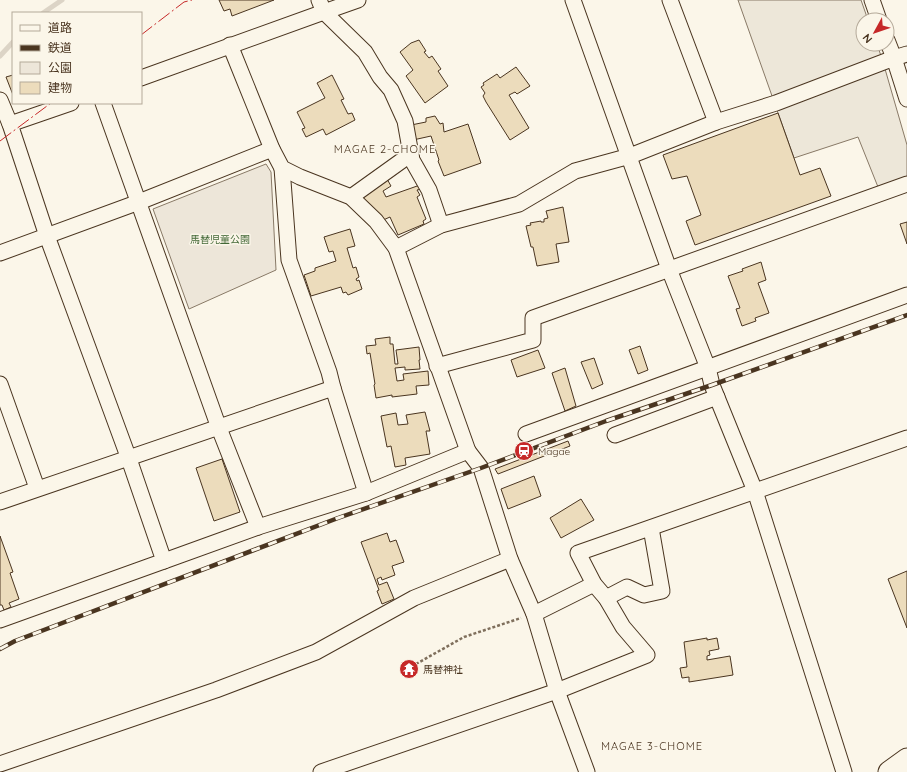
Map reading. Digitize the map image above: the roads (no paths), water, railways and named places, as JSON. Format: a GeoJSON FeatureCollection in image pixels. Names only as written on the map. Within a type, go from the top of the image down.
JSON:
{"type":"FeatureCollection","features":[{"type":"Feature","properties":{"kind":"street"},"geometry":{"type":"LineString","coordinates":[[142,78],[230,45],[322,6],[358,0]]}},
{"type":"Feature","properties":{"kind":"street"},"geometry":{"type":"LineString","coordinates":[[573,0],[630,156],[669,269],[708,368],[712,385],[754,491],[844,772]]}},
{"type":"Feature","properties":{"kind":"street"},"geometry":{"type":"LineString","coordinates":[[670,0],[716,122]]}},
{"type":"Feature","properties":{"kind":"street"},"geometry":{"type":"LineString","coordinates":[[872,0],[876,12]]}},
{"type":"Feature","properties":{"kind":"street"},"geometry":{"type":"LineString","coordinates":[[322,6],[365,52],[380,77],[391,90],[405,121],[412,160],[429,190],[441,225]]}},
{"type":"Feature","properties":{"kind":"street"},"geometry":{"type":"LineString","coordinates":[[230,45],[272,150],[282,168],[289,260],[329,372],[366,492]]}},
{"type":"Feature","properties":{"kind":"street"},"geometry":{"type":"LineString","coordinates":[[396,248],[441,225],[519,204],[575,171],[630,156],[716,122],[776,103],[901,56],[907,99]]}},
{"type":"Feature","properties":{"kind":"street"},"geometry":{"type":"LineString","coordinates":[[0,100],[10,124],[47,236],[129,459],[164,561]]}},
{"type":"Feature","properties":{"kind":"street"},"geometry":{"type":"LineString","coordinates":[[10,124],[68,104]]}},
{"type":"Feature","properties":{"kind":"street"},"geometry":{"type":"LineString","coordinates":[[103,104],[219,428],[258,527]]}},
{"type":"Feature","properties":{"kind":"street"},"geometry":{"type":"LineString","coordinates":[[0,253],[139,202],[272,150]]}},
{"type":"Feature","properties":{"kind":"street"},"geometry":{"type":"LineString","coordinates":[[351,197],[411,154]]}},
{"type":"Feature","properties":{"kind":"street"},"geometry":{"type":"LineString","coordinates":[[282,168],[300,178],[351,197],[376,220],[396,248],[468,451],[481,468],[510,559],[534,614],[556,691],[586,772]]}},
{"type":"Feature","properties":{"kind":"street"},"geometry":{"type":"LineString","coordinates":[[437,366],[533,340],[533,318],[907,184]]}},
{"type":"Feature","properties":{"kind":"street"},"geometry":{"type":"LineString","coordinates":[[526,434],[907,295]]}},
{"type":"Feature","properties":{"kind":"street"},"geometry":{"type":"LineString","coordinates":[[0,384],[37,488]]}},
{"type":"Feature","properties":{"kind":"street"},"geometry":{"type":"LineString","coordinates":[[0,502],[37,488],[129,459],[333,388]]}},
{"type":"Feature","properties":{"kind":"street"},"geometry":{"type":"LineString","coordinates":[[615,435],[717,398]]}},
{"type":"Feature","properties":{"kind":"street"},"geometry":{"type":"LineString","coordinates":[[321,772],[556,691],[648,655],[623,627],[606,598],[594,584],[578,554],[907,438]]}},
{"type":"Feature","properties":{"kind":"street"},"geometry":{"type":"LineString","coordinates":[[0,620],[258,527],[366,492],[468,451]]}},
{"type":"Feature","properties":{"kind":"street"},"geometry":{"type":"LineString","coordinates":[[606,598],[627,587],[644,595],[662,591],[651,528]]}},
{"type":"Feature","properties":{"kind":"street"},"geometry":{"type":"LineString","coordinates":[[0,764],[216,690],[316,652],[414,598],[510,559]]}},
{"type":"Feature","properties":{"kind":"street"},"geometry":{"type":"LineString","coordinates":[[534,614],[594,584]]}},
{"type":"Feature","properties":{"kind":"street"},"geometry":{"type":"LineString","coordinates":[[889,772],[907,759]]}},
{"type":"Feature","properties":{"kind":"waterway"},"geometry":{"type":"LineString","coordinates":[[44,12],[62,0]]}},
{"type":"Feature","properties":{"kind":"waterway"},"geometry":{"type":"LineString","coordinates":[[0,56],[12,43]]}},
{"type":"Feature","properties":{"kind":"railway"},"geometry":{"type":"LineString","coordinates":[[0,649],[15,641],[338,518],[481,468],[606,421],[712,385],[907,315]]}},
{"type":"Feature","properties":{"kind":"place","name":"Magae"},"geometry":{"type":"Point","coordinates":[524,451]}},
{"type":"Feature","properties":{"kind":"place","name":"馬替神社"},"geometry":{"type":"Point","coordinates":[409,669]}},
{"type":"Feature","properties":{"kind":"district","name":"MAGAE 2-CHOME"},"geometry":{"type":"Point","coordinates":[385,149]}},
{"type":"Feature","properties":{"kind":"district","name":"MAGAE 3-CHOME"},"geometry":{"type":"Point","coordinates":[652,746]}},
{"type":"Feature","properties":{"kind":"park label","name":"馬替児童公園"},"geometry":{"type":"Point","coordinates":[220,239]}}]}
